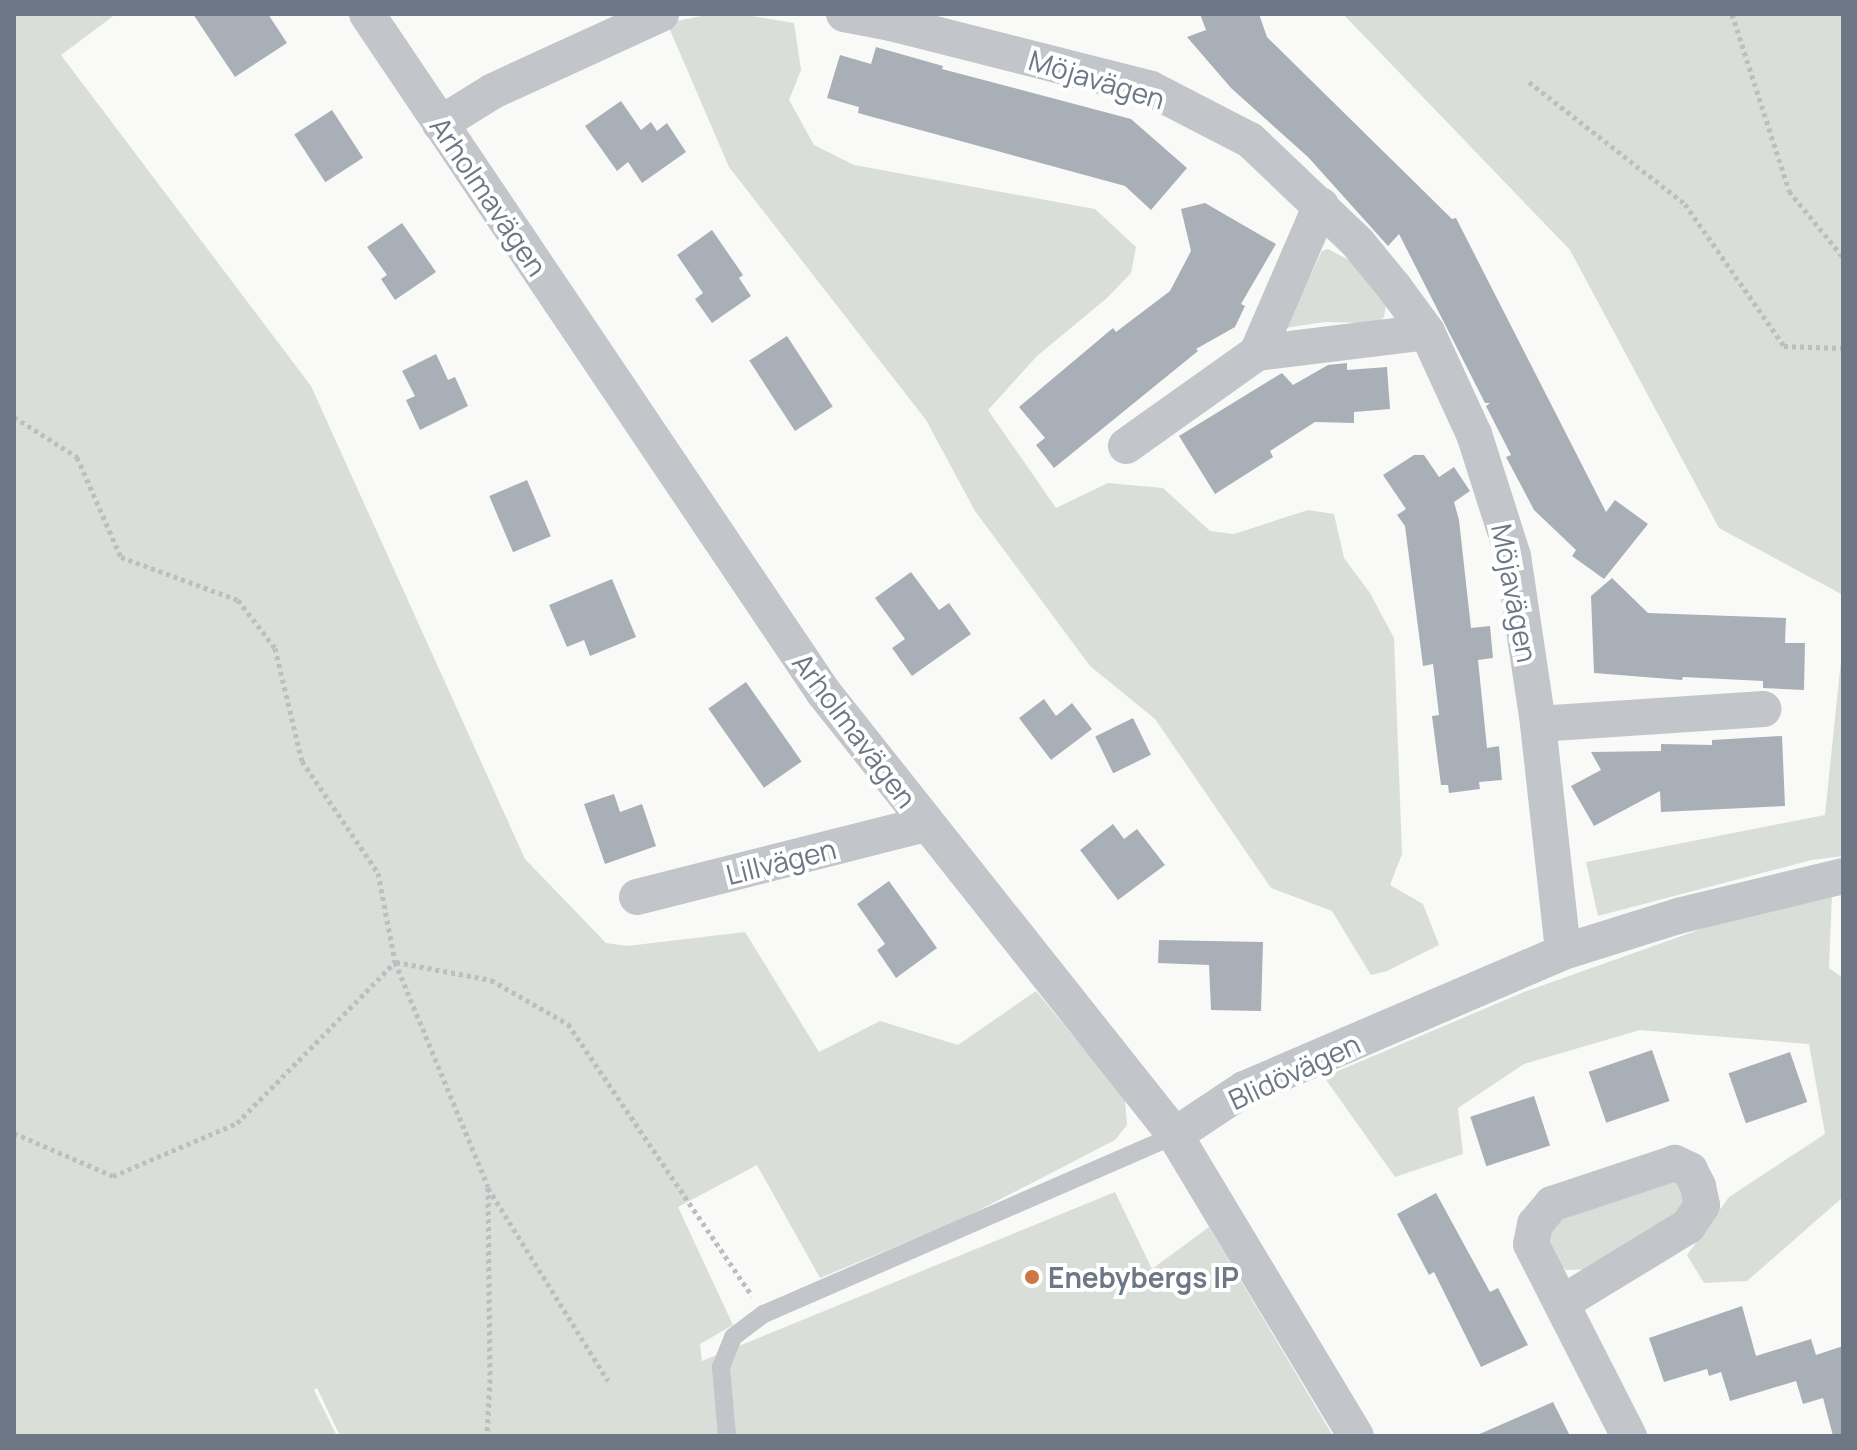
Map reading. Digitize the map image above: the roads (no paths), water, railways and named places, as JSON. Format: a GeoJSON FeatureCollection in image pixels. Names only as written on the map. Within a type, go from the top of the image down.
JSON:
{"type":"FeatureCollection","features":[{"type":"Feature","properties":{"kind":"street","name":"Arholmavägen"},"geometry":{"type":"LineString","coordinates":[[367,14],[824,693],[1175,1135],[1356,1436]]}},
{"type":"Feature","properties":{"kind":"street"},"geometry":{"type":"LineString","coordinates":[[440,124],[493,91],[661,14]]}},
{"type":"Feature","properties":{"kind":"street","name":"Möjavägen"},"geometry":{"type":"LineString","coordinates":[[844,14],[891,23],[1151,89],[1250,140],[1358,243],[1427,332],[1474,434],[1513,556],[1538,724],[1563,952]]}},
{"type":"Feature","properties":{"kind":"street"},"geometry":{"type":"LineString","coordinates":[[1257,353],[1321,205]]}},
{"type":"Feature","properties":{"kind":"street"},"geometry":{"type":"LineString","coordinates":[[1126,446],[1257,353],[1427,332]]}},
{"type":"Feature","properties":{"kind":"street"},"geometry":{"type":"LineString","coordinates":[[1538,724],[1764,709]]}},
{"type":"Feature","properties":{"kind":"street","name":"Lillvägen"},"geometry":{"type":"LineString","coordinates":[[637,897],[925,824]]}},
{"type":"Feature","properties":{"kind":"street","name":"Blidövägen"},"geometry":{"type":"LineString","coordinates":[[1175,1135],[1244,1089],[1563,952],[1678,916],[1843,876]]}},
{"type":"Feature","properties":{"kind":"street"},"geometry":{"type":"LineString","coordinates":[[1562,1303],[1688,1226],[1702,1205],[1690,1170],[1675,1163],[1552,1204],[1535,1224],[1531,1244],[1629,1436]]}},
{"type":"Feature","properties":{"kind":"lane","name":"Blidövägen"},"geometry":{"type":"LineString","coordinates":[[727,1436],[721,1367],[733,1337],[764,1314],[1175,1135]]}},
{"type":"Feature","properties":{"kind":"place","name":"Enebybergs IP"},"geometry":{"type":"Point","coordinates":[1032,1277]}}]}
